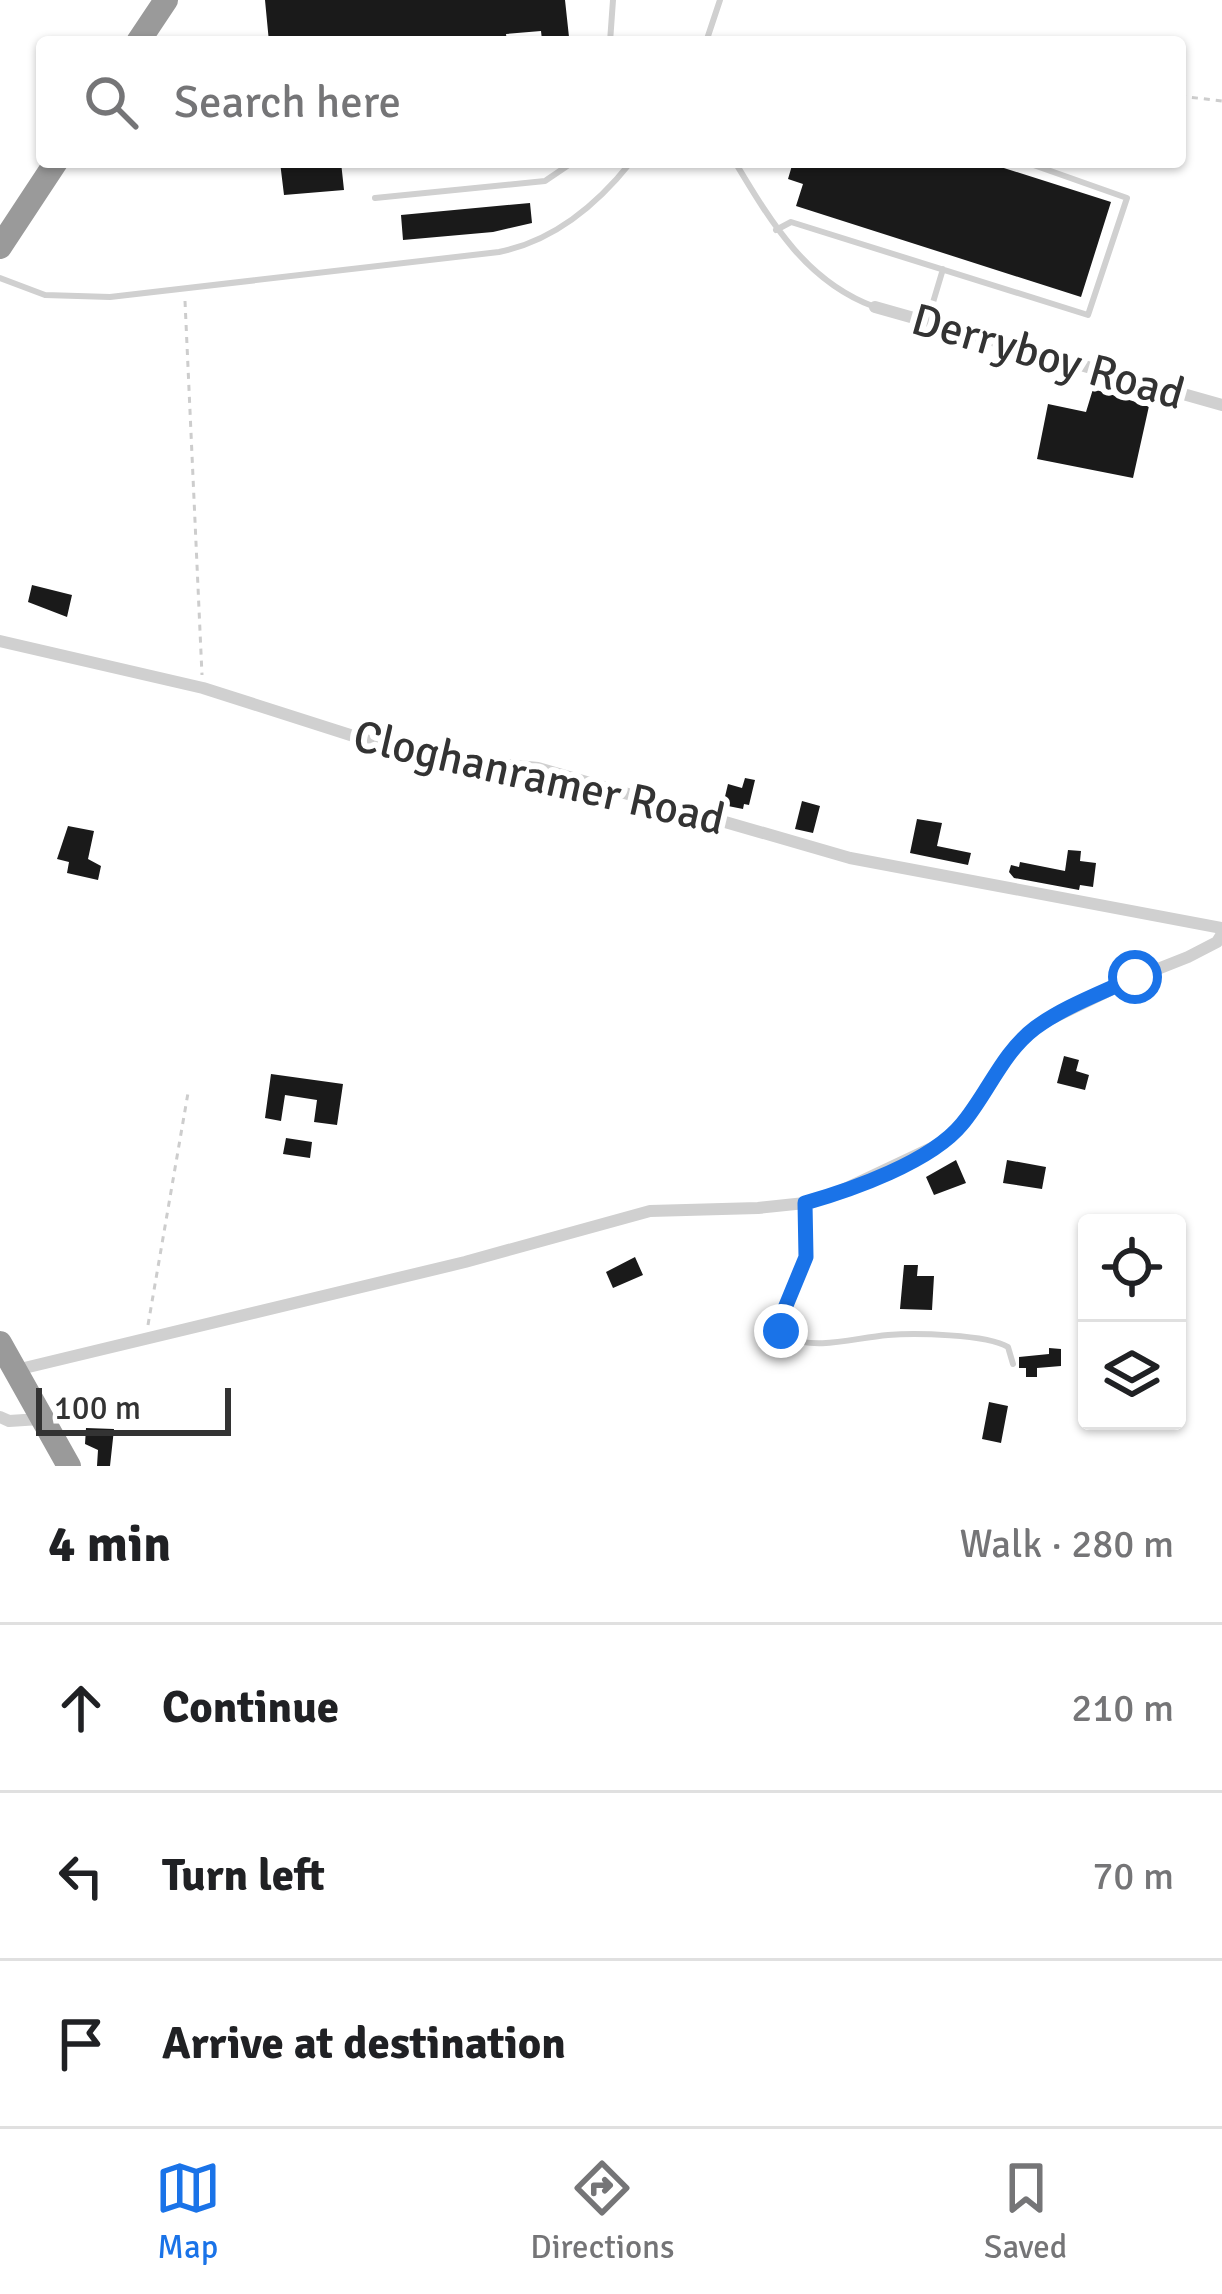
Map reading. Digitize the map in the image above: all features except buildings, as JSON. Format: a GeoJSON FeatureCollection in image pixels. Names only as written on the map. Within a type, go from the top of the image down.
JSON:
{"type":"FeatureCollection","features":[{"type":"Feature","properties":{"kind":"highway"},"geometry":{"type":"LineString","coordinates":[[141,36],[166,0]]}},
{"type":"Feature","properties":{"kind":"highway"},"geometry":{"type":"LineString","coordinates":[[0,247],[52,168]]}},
{"type":"Feature","properties":{"kind":"highway"},"geometry":{"type":"LineString","coordinates":[[0,1343],[69,1466]]}},
{"type":"Feature","properties":{"kind":"street","name":"Derryboy Road"},"geometry":{"type":"LineString","coordinates":[[875,307],[1222,405]]}},
{"type":"Feature","properties":{"kind":"street","name":"Cloghanramer Road"},"geometry":{"type":"LineString","coordinates":[[0,641],[203,688],[416,756],[538,768],[873,863],[1222,931]]}},
{"type":"Feature","properties":{"kind":"street"},"geometry":{"type":"LineString","coordinates":[[14,1371],[465,1262],[650,1211],[805,1203],[830,1196],[938,1145],[959,1128],[1010,1053],[1036,1027],[1064,1010],[1188,957],[1216,942],[1222,931]]}},
{"type":"Feature","properties":{"kind":"street"},"geometry":{"type":"LineString","coordinates":[[0,1417],[40,1419]]}},
{"type":"Feature","properties":{"kind":"lane"},"geometry":{"type":"LineString","coordinates":[[610,36],[613,0]]}},
{"type":"Feature","properties":{"kind":"lane"},"geometry":{"type":"LineString","coordinates":[[708,36],[720,0]]}},
{"type":"Feature","properties":{"kind":"lane"},"geometry":{"type":"LineString","coordinates":[[375,198],[545,181],[564,168]]}},
{"type":"Feature","properties":{"kind":"lane"},"geometry":{"type":"LineString","coordinates":[[0,278],[45,295],[110,297],[525,247],[584,212],[625,168]]}},
{"type":"Feature","properties":{"kind":"lane"},"geometry":{"type":"LineString","coordinates":[[740,168],[776,230],[819,275],[875,307]]}},
{"type":"Feature","properties":{"kind":"lane"},"geometry":{"type":"LineString","coordinates":[[776,230],[791,222],[1088,315],[1127,198],[1042,168]]}},
{"type":"Feature","properties":{"kind":"lane"},"geometry":{"type":"LineString","coordinates":[[928,323],[943,269]]}},
{"type":"Feature","properties":{"kind":"lane"},"geometry":{"type":"LineString","coordinates":[[805,1203],[806,1257],[778,1325],[786,1338],[807,1345],[887,1335],[992,1340],[1009,1347],[1012,1364]]}},
{"type":"Feature","properties":{"kind":"path"},"geometry":{"type":"LineString","coordinates":[[1186,97],[1222,101]]}},
{"type":"Feature","properties":{"kind":"path"},"geometry":{"type":"LineString","coordinates":[[185,287],[203,688]]}},
{"type":"Feature","properties":{"kind":"path"},"geometry":{"type":"LineString","coordinates":[[146,1339],[188,1093],[184,1092]]}},
{"type":"Feature","properties":{"kind":"route"},"geometry":{"type":"LineString","coordinates":[[781,1331],[778,1325],[806,1257],[805,1203],[913,1160],[938,1145],[959,1128],[1010,1053],[1036,1027],[1135,977]]}}]}
